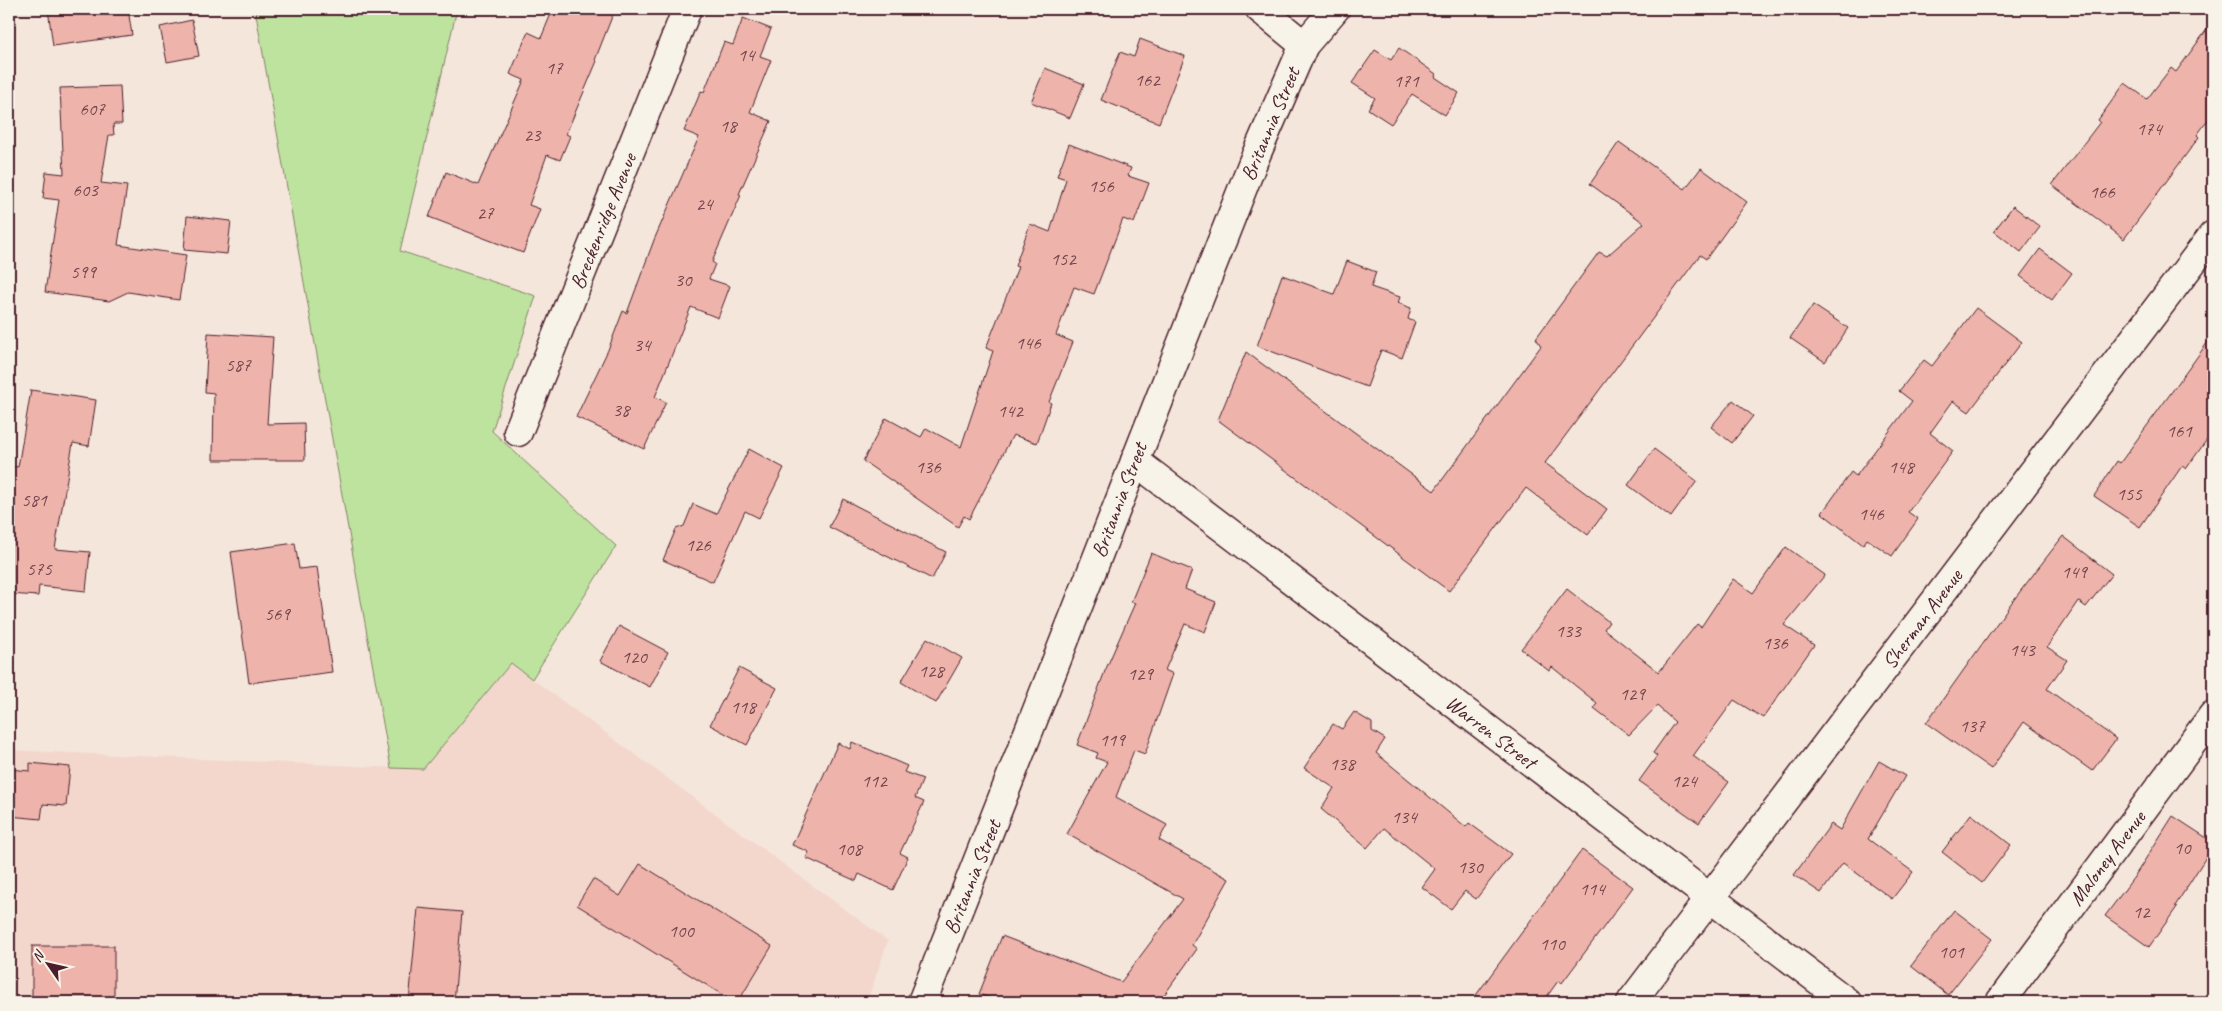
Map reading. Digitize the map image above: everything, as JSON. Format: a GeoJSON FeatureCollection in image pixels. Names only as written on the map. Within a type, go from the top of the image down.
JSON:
{"type":"FeatureCollection","features":[{"type":"Feature","properties":{"kind":"street","name":"Breckenridge Avenue"},"geometry":{"type":"LineString","coordinates":[[518,432],[687,9]]}},
{"type":"Feature","properties":{"kind":"street"},"geometry":{"type":"LineString","coordinates":[[1260,9],[1304,44]]}},
{"type":"Feature","properties":{"kind":"street","name":"Britannia Street"},"geometry":{"type":"LineString","coordinates":[[922,1002],[1253,162],[1304,44],[1335,9]]}},
{"type":"Feature","properties":{"kind":"street","name":"Sherman Avenue"},"geometry":{"type":"LineString","coordinates":[[1631,1002],[2213,235]]}},
{"type":"Feature","properties":{"kind":"street","name":"Warren Street"},"geometry":{"type":"LineString","coordinates":[[1135,461],[1847,1002]]}},
{"type":"Feature","properties":{"kind":"street","name":"Maloney Avenue"},"geometry":{"type":"LineString","coordinates":[[2000,1002],[2213,714]]}},
{"type":"Feature","properties":{"kind":"shaded area"},"geometry":{"type":"Polygon","coordinates":[[[511,663],[888,941],[867,1002],[9,1002],[9,750],[422,769],[511,663]]]}},
{"type":"Feature","properties":{"kind":"green space"},"geometry":{"type":"Polygon","coordinates":[[[255,9],[457,9],[400,251],[536,296],[492,431],[616,546],[532,679],[511,663],[423,769],[391,768],[255,9]]]}},
{"type":"Feature","properties":{"kind":"building"},"geometry":{"type":"Polygon","coordinates":[[[48,9],[128,9],[132,35],[53,46],[48,9]]]}},
{"type":"Feature","properties":{"kind":"building"},"geometry":{"type":"Polygon","coordinates":[[[553,9],[615,9],[595,60],[597,61],[566,134],[570,136],[560,160],[547,155],[529,205],[540,209],[523,253],[429,217],[446,172],[478,185],[524,80],[510,74],[528,32],[541,38],[553,9]]]}},
{"type":"Feature","properties":{"kind":"building"},"geometry":{"type":"Polygon","coordinates":[[[743,18],[771,29],[760,56],[771,60],[750,112],[771,121],[712,262],[715,264],[709,279],[730,286],[718,318],[691,307],[655,397],[666,402],[644,449],[576,417],[608,350],[623,311],[627,313],[654,240],[699,137],[684,131],[701,91],[704,92],[724,42],[733,45],[743,18]]]}},
{"type":"Feature","properties":{"kind":"building"},"geometry":{"type":"Polygon","coordinates":[[[192,20],[199,56],[167,62],[160,27],[192,20]]]}},
{"type":"Feature","properties":{"kind":"building"},"geometry":{"type":"Polygon","coordinates":[[[2213,21],[2213,113],[2197,135],[2199,137],[2124,239],[2052,185],[2100,122],[2098,120],[2125,83],[2147,99],[2171,68],[2176,72],[2213,21]]]}},
{"type":"Feature","properties":{"kind":"building"},"geometry":{"type":"Polygon","coordinates":[[[1140,39],[1185,56],[1159,123],[1101,100],[1120,52],[1134,57],[1140,39]]]}},
{"type":"Feature","properties":{"kind":"building"},"geometry":{"type":"Polygon","coordinates":[[[1399,48],[1436,74],[1435,77],[1459,93],[1445,115],[1412,94],[1391,124],[1368,109],[1375,98],[1352,83],[1375,50],[1391,60],[1399,48]]]}},
{"type":"Feature","properties":{"kind":"building"},"geometry":{"type":"Polygon","coordinates":[[[1045,68],[1084,84],[1070,118],[1031,102],[1045,68]]]}},
{"type":"Feature","properties":{"kind":"building"},"geometry":{"type":"Polygon","coordinates":[[[120,86],[122,124],[113,124],[114,135],[109,135],[101,183],[127,186],[118,245],[186,255],[179,300],[128,292],[109,301],[45,292],[59,200],[43,198],[46,172],[64,174],[60,88],[120,86]]]}},
{"type":"Feature","properties":{"kind":"building"},"geometry":{"type":"Polygon","coordinates":[[[1619,142],[1685,189],[1701,168],[1747,202],[1706,259],[1700,255],[1545,463],[1607,509],[1588,535],[1526,488],[1449,591],[1218,420],[1246,352],[1434,491],[1541,346],[1536,338],[1599,252],[1607,256],[1644,223],[1590,184],[1619,142]]]}},
{"type":"Feature","properties":{"kind":"building"},"geometry":{"type":"Polygon","coordinates":[[[1069,144],[1131,168],[1128,176],[1149,183],[1134,223],[1123,219],[1094,294],[1074,287],[1056,335],[1073,342],[1049,402],[1051,403],[1037,443],[1013,435],[969,519],[964,516],[958,527],[863,461],[886,418],[921,437],[926,428],[961,447],[993,351],[986,348],[1018,267],[1015,266],[1030,224],[1050,232],[1066,179],[1057,176],[1069,144]]]}},
{"type":"Feature","properties":{"kind":"building"},"geometry":{"type":"Polygon","coordinates":[[[2013,206],[2040,227],[2021,252],[1994,231],[2013,206]]]}},
{"type":"Feature","properties":{"kind":"building"},"geometry":{"type":"Polygon","coordinates":[[[187,216],[231,221],[227,254],[184,250],[187,216]]]}},
{"type":"Feature","properties":{"kind":"building"},"geometry":{"type":"Polygon","coordinates":[[[2040,249],[2072,273],[2052,300],[2020,276],[2040,249]]]}},
{"type":"Feature","properties":{"kind":"building"},"geometry":{"type":"Polygon","coordinates":[[[1347,261],[1376,272],[1371,287],[1400,297],[1398,303],[1411,308],[1408,319],[1415,322],[1402,358],[1381,350],[1367,387],[1257,346],[1282,275],[1334,294],[1347,261]]]}},
{"type":"Feature","properties":{"kind":"building"},"geometry":{"type":"Polygon","coordinates":[[[1813,305],[1848,328],[1825,362],[1790,338],[1813,305]]]}},
{"type":"Feature","properties":{"kind":"building"},"geometry":{"type":"Polygon","coordinates":[[[1976,308],[2022,342],[1969,412],[1953,401],[1930,433],[1953,451],[1908,512],[1918,519],[1892,556],[1867,539],[1863,545],[1822,513],[1851,472],[1856,476],[1912,401],[1899,391],[1924,360],[1932,366],[1976,308]]]}},
{"type":"Feature","properties":{"kind":"building"},"geometry":{"type":"Polygon","coordinates":[[[208,333],[273,337],[267,424],[304,423],[305,460],[213,460],[214,393],[205,392],[208,333]]]}},
{"type":"Feature","properties":{"kind":"building"},"geometry":{"type":"Polygon","coordinates":[[[2213,335],[2213,431],[2186,469],[2182,466],[2140,527],[2094,496],[2117,461],[2120,463],[2213,335]]]}},
{"type":"Feature","properties":{"kind":"building"},"geometry":{"type":"Polygon","coordinates":[[[31,390],[96,400],[89,446],[73,443],[55,549],[90,552],[86,591],[39,586],[38,596],[9,594],[9,485],[12,466],[18,467],[31,390]]]}},
{"type":"Feature","properties":{"kind":"building"},"geometry":{"type":"Polygon","coordinates":[[[1733,400],[1753,416],[1732,443],[1711,427],[1733,400]]]}},
{"type":"Feature","properties":{"kind":"building"},"geometry":{"type":"Polygon","coordinates":[[[749,449],[784,468],[759,518],[745,511],[713,582],[663,560],[676,529],[684,526],[693,504],[716,514],[749,449]]]}},
{"type":"Feature","properties":{"kind":"building"},"geometry":{"type":"Polygon","coordinates":[[[1654,449],[1697,481],[1671,517],[1628,485],[1654,449]]]}},
{"type":"Feature","properties":{"kind":"building"},"geometry":{"type":"Polygon","coordinates":[[[843,499],[946,552],[932,579],[829,527],[843,499]]]}},
{"type":"Feature","properties":{"kind":"building"},"geometry":{"type":"Polygon","coordinates":[[[2063,536],[2112,574],[2086,607],[2078,601],[2047,647],[2067,660],[2047,689],[2116,739],[2092,771],[2024,722],[1991,769],[1926,723],[2012,602],[2063,536]]]}},
{"type":"Feature","properties":{"kind":"building"},"geometry":{"type":"Polygon","coordinates":[[[295,543],[299,569],[317,567],[332,672],[249,683],[231,552],[295,543]]]}},
{"type":"Feature","properties":{"kind":"building"},"geometry":{"type":"Polygon","coordinates":[[[1786,547],[1825,575],[1784,625],[1814,645],[1763,718],[1734,700],[1693,756],[1729,782],[1699,823],[1639,781],[1657,756],[1653,753],[1675,722],[1657,706],[1629,735],[1594,708],[1597,703],[1552,667],[1549,671],[1521,649],[1567,589],[1609,622],[1604,629],[1659,672],[1697,624],[1701,627],[1733,579],[1753,593],[1786,547]]]}},
{"type":"Feature","properties":{"kind":"building"},"geometry":{"type":"Polygon","coordinates":[[[1151,553],[1192,570],[1185,589],[1216,602],[1205,632],[1185,624],[1165,670],[1173,674],[1145,754],[1134,750],[1116,797],[1167,825],[1159,840],[1229,879],[1192,945],[1197,949],[1162,998],[1168,1000],[1167,1002],[1000,1002],[979,994],[1002,936],[1121,982],[1183,899],[1067,834],[1107,762],[1096,758],[1098,753],[1077,745],[1105,671],[1135,603],[1131,602],[1151,553]]]}},
{"type":"Feature","properties":{"kind":"building"},"geometry":{"type":"Polygon","coordinates":[[[619,626],[668,652],[650,687],[600,661],[619,626]]]}},
{"type":"Feature","properties":{"kind":"building"},"geometry":{"type":"Polygon","coordinates":[[[927,638],[962,658],[936,703],[901,682],[927,638]]]}},
{"type":"Feature","properties":{"kind":"building"},"geometry":{"type":"Polygon","coordinates":[[[739,668],[777,688],[747,745],[710,725],[739,668]]]}},
{"type":"Feature","properties":{"kind":"building"},"geometry":{"type":"Polygon","coordinates":[[[1354,712],[1372,723],[1372,731],[1385,739],[1376,753],[1466,827],[1469,823],[1511,854],[1476,899],[1465,891],[1451,909],[1422,887],[1435,869],[1384,828],[1367,848],[1321,809],[1334,788],[1304,768],[1333,724],[1342,729],[1354,712]]]}},
{"type":"Feature","properties":{"kind":"building"},"geometry":{"type":"Polygon","coordinates":[[[852,742],[907,766],[904,772],[923,779],[915,798],[924,802],[900,853],[908,857],[893,890],[859,874],[856,881],[806,858],[809,852],[792,845],[838,743],[850,749],[852,742]]]}},
{"type":"Feature","properties":{"kind":"building"},"geometry":{"type":"Polygon","coordinates":[[[1879,761],[1905,776],[1868,839],[1913,872],[1892,899],[1843,863],[1821,893],[1794,875],[1831,824],[1840,830],[1879,761]]]}},
{"type":"Feature","properties":{"kind":"building"},"geometry":{"type":"Polygon","coordinates":[[[30,763],[70,767],[66,806],[43,804],[41,819],[9,816],[9,769],[30,771],[30,763]]]}},
{"type":"Feature","properties":{"kind":"building"},"geometry":{"type":"Polygon","coordinates":[[[1971,814],[2011,845],[1982,883],[1942,852],[1971,814]]]}},
{"type":"Feature","properties":{"kind":"building"},"geometry":{"type":"Polygon","coordinates":[[[2173,816],[2213,842],[2213,846],[2175,906],[2177,907],[2149,947],[2105,916],[2134,877],[2173,816]]]}},
{"type":"Feature","properties":{"kind":"building"},"geometry":{"type":"Polygon","coordinates":[[[1582,850],[1633,887],[1562,983],[1558,981],[1543,1002],[1471,1002],[1582,850]]]}},
{"type":"Feature","properties":{"kind":"building"},"geometry":{"type":"Polygon","coordinates":[[[640,864],[772,946],[738,1002],[734,1002],[577,905],[593,879],[620,896],[640,864]]]}},
{"type":"Feature","properties":{"kind":"building"},"geometry":{"type":"Polygon","coordinates":[[[418,908],[462,912],[454,1002],[409,1002],[418,908]]]}},
{"type":"Feature","properties":{"kind":"building"},"geometry":{"type":"Polygon","coordinates":[[[1954,910],[1992,939],[1948,995],[1911,966],[1954,910]]]}},
{"type":"Feature","properties":{"kind":"building"},"geometry":{"type":"Polygon","coordinates":[[[32,946],[114,946],[114,1002],[32,1002],[32,946]]]}}]}
